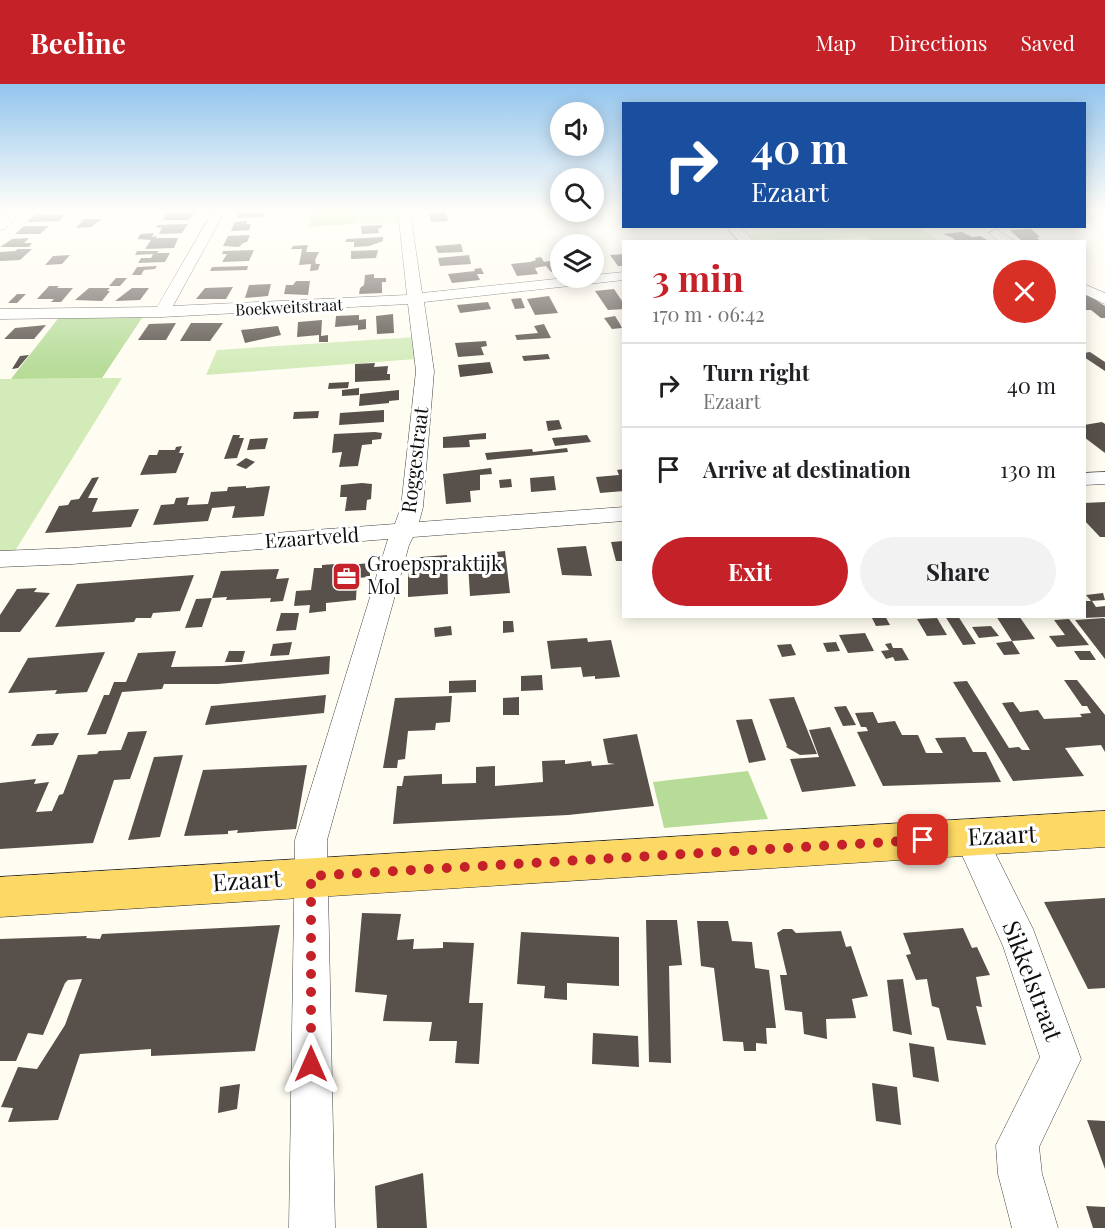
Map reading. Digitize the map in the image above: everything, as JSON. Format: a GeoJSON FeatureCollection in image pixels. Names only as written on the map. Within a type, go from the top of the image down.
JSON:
{"type":"FeatureCollection","features":[{"type":"Feature","properties":{"kind":"main road","name":"Ezaart"},"geometry":{"type":"LineString","coordinates":[[0,897],[311,876],[1105,829]]}},
{"type":"Feature","properties":{"kind":"street"},"geometry":{"type":"LineString","coordinates":[[162,312],[189,264]]}},
{"type":"Feature","properties":{"kind":"street","name":"Roggestraat"},"geometry":{"type":"LineString","coordinates":[[312,1228],[311,840],[365,649],[397,545],[405,530],[412,507],[425,370],[412,264]]}},
{"type":"Feature","properties":{"kind":"street","name":"Boekweitstraat"},"geometry":{"type":"LineString","coordinates":[[6,314],[162,312],[417,299],[622,276]]}},
{"type":"Feature","properties":{"kind":"street"},"geometry":{"type":"LineString","coordinates":[[1086,289],[1105,299]]}},
{"type":"Feature","properties":{"kind":"street"},"geometry":{"type":"LineString","coordinates":[[1086,479],[1105,478]]}},
{"type":"Feature","properties":{"kind":"street","name":"Ezaartveld"},"geometry":{"type":"LineString","coordinates":[[0,559],[72,556],[622,514]]}},
{"type":"Feature","properties":{"kind":"street","name":"Sikkelstraat"},"geometry":{"type":"LineString","coordinates":[[970,837],[1020,942],[1061,1059],[1017,1145],[1020,1174],[1035,1228]]}},
{"type":"Feature","properties":{"kind":"green space"},"geometry":{"type":"Polygon","coordinates":[[[144,315],[102,378],[11,379],[60,316],[144,315]]]}},
{"type":"Feature","properties":{"kind":"green space"},"geometry":{"type":"Polygon","coordinates":[[[416,337],[416,359],[206,375],[217,350],[416,337]]]}},
{"type":"Feature","properties":{"kind":"green space"},"geometry":{"type":"Polygon","coordinates":[[[122,378],[15,551],[0,551],[0,379],[122,378]]]}},
{"type":"Feature","properties":{"kind":"green space"},"geometry":{"type":"Polygon","coordinates":[[[748,771],[768,819],[664,828],[653,782],[748,771]]]}},
{"type":"Feature","properties":{"kind":"building"},"geometry":{"type":"Polygon","coordinates":[[[311,264],[320,264],[318,270],[310,271],[311,264]]]}},
{"type":"Feature","properties":{"kind":"building"},"geometry":{"type":"Polygon","coordinates":[[[511,264],[550,264],[550,271],[546,266],[535,268],[538,274],[517,276],[511,264]]]}},
{"type":"Feature","properties":{"kind":"building"},"geometry":{"type":"Polygon","coordinates":[[[157,266],[155,269],[144,270],[141,275],[132,275],[137,267],[157,266]]]}},
{"type":"Feature","properties":{"kind":"building"},"geometry":{"type":"Polygon","coordinates":[[[248,266],[247,270],[210,271],[212,267],[248,266]]]}},
{"type":"Feature","properties":{"kind":"building"},"geometry":{"type":"Polygon","coordinates":[[[481,268],[484,274],[477,274],[480,280],[452,283],[448,274],[475,271],[474,269],[481,268]]]}},
{"type":"Feature","properties":{"kind":"building"},"geometry":{"type":"Polygon","coordinates":[[[374,274],[374,278],[386,278],[386,282],[382,282],[382,293],[359,294],[360,288],[364,285],[365,275],[374,274]]]}},
{"type":"Feature","properties":{"kind":"building"},"geometry":{"type":"Polygon","coordinates":[[[116,278],[127,278],[120,286],[109,286],[116,278]]]}},
{"type":"Feature","properties":{"kind":"building"},"geometry":{"type":"Polygon","coordinates":[[[296,281],[310,281],[308,295],[284,294],[286,285],[293,285],[296,281]]]}},
{"type":"Feature","properties":{"kind":"building"},"geometry":{"type":"Polygon","coordinates":[[[271,284],[268,296],[245,298],[249,285],[271,284]]]}},
{"type":"Feature","properties":{"kind":"building"},"geometry":{"type":"Polygon","coordinates":[[[49,286],[73,288],[61,302],[51,302],[54,299],[37,299],[49,286]]]}},
{"type":"Feature","properties":{"kind":"building"},"geometry":{"type":"Polygon","coordinates":[[[233,287],[226,299],[196,299],[205,288],[233,287]]]}},
{"type":"Feature","properties":{"kind":"building"},"geometry":{"type":"Polygon","coordinates":[[[89,288],[110,288],[107,291],[110,291],[102,301],[75,300],[89,288]]]}},
{"type":"Feature","properties":{"kind":"building"},"geometry":{"type":"Polygon","coordinates":[[[132,288],[149,288],[140,300],[115,301],[132,288]]]}},
{"type":"Feature","properties":{"kind":"building"},"geometry":{"type":"Polygon","coordinates":[[[614,289],[622,301],[622,309],[608,310],[595,291],[614,289]]]}},
{"type":"Feature","properties":{"kind":"building"},"geometry":{"type":"Polygon","coordinates":[[[17,294],[26,294],[17,303],[8,303],[17,294]]]}},
{"type":"Feature","properties":{"kind":"building"},"geometry":{"type":"Polygon","coordinates":[[[549,296],[558,313],[535,315],[527,299],[549,296]]]}},
{"type":"Feature","properties":{"kind":"building"},"geometry":{"type":"Polygon","coordinates":[[[1086,296],[1105,306],[1105,318],[1101,318],[1091,310],[1086,310],[1086,296]]]}},
{"type":"Feature","properties":{"kind":"building"},"geometry":{"type":"Polygon","coordinates":[[[521,298],[525,308],[515,309],[511,299],[521,298]]]}},
{"type":"Feature","properties":{"kind":"building"},"geometry":{"type":"Polygon","coordinates":[[[488,302],[491,309],[460,313],[457,305],[488,302]]]}},
{"type":"Feature","properties":{"kind":"building"},"geometry":{"type":"Polygon","coordinates":[[[393,314],[394,333],[377,334],[376,316],[393,314]]]}},
{"type":"Feature","properties":{"kind":"building"},"geometry":{"type":"Polygon","coordinates":[[[359,315],[359,320],[366,319],[366,329],[358,330],[358,325],[335,327],[336,316],[359,315]]]}},
{"type":"Feature","properties":{"kind":"building"},"geometry":{"type":"Polygon","coordinates":[[[615,316],[622,328],[612,329],[604,318],[615,316]]]}},
{"type":"Feature","properties":{"kind":"building"},"geometry":{"type":"Polygon","coordinates":[[[322,320],[321,336],[328,335],[328,342],[319,342],[319,335],[297,337],[298,322],[322,320]]]}},
{"type":"Feature","properties":{"kind":"building"},"geometry":{"type":"Polygon","coordinates":[[[176,323],[166,340],[138,340],[149,324],[176,323]]]}},
{"type":"Feature","properties":{"kind":"building"},"geometry":{"type":"Polygon","coordinates":[[[191,323],[223,323],[210,341],[180,341],[191,323]]]}},
{"type":"Feature","properties":{"kind":"building"},"geometry":{"type":"Polygon","coordinates":[[[544,324],[551,338],[517,340],[515,335],[538,333],[534,326],[544,324]]]}},
{"type":"Feature","properties":{"kind":"building"},"geometry":{"type":"Polygon","coordinates":[[[46,325],[34,339],[4,339],[15,328],[46,325]]]}},
{"type":"Feature","properties":{"kind":"building"},"geometry":{"type":"Polygon","coordinates":[[[278,326],[281,335],[245,343],[241,330],[278,326]]]}},
{"type":"Feature","properties":{"kind":"building"},"geometry":{"type":"Polygon","coordinates":[[[486,341],[487,346],[481,347],[484,355],[458,357],[455,343],[486,341]]]}},
{"type":"Feature","properties":{"kind":"building"},"geometry":{"type":"Polygon","coordinates":[[[1090,352],[1105,362],[1105,371],[1086,358],[1086,353],[1090,352]]]}},
{"type":"Feature","properties":{"kind":"building"},"geometry":{"type":"Polygon","coordinates":[[[548,354],[550,359],[524,361],[522,356],[548,354]]]}},
{"type":"Feature","properties":{"kind":"building"},"geometry":{"type":"Polygon","coordinates":[[[29,355],[18,368],[12,369],[20,356],[29,355]]]}},
{"type":"Feature","properties":{"kind":"building"},"geometry":{"type":"Polygon","coordinates":[[[490,362],[493,373],[460,377],[458,365],[490,362]]]}},
{"type":"Feature","properties":{"kind":"building"},"geometry":{"type":"Polygon","coordinates":[[[375,363],[374,367],[388,366],[387,374],[390,374],[390,380],[355,382],[355,364],[375,363]]]}},
{"type":"Feature","properties":{"kind":"building"},"geometry":{"type":"Polygon","coordinates":[[[349,382],[348,388],[328,389],[329,383],[349,382]]]}},
{"type":"Feature","properties":{"kind":"building"},"geometry":{"type":"Polygon","coordinates":[[[359,388],[359,395],[342,396],[342,390],[359,388]]]}},
{"type":"Feature","properties":{"kind":"building"},"geometry":{"type":"Polygon","coordinates":[[[399,390],[399,400],[359,406],[360,394],[399,390]]]}},
{"type":"Feature","properties":{"kind":"building"},"geometry":{"type":"Polygon","coordinates":[[[384,410],[384,422],[339,425],[340,413],[384,410]]]}},
{"type":"Feature","properties":{"kind":"building"},"geometry":{"type":"Polygon","coordinates":[[[319,411],[318,418],[293,419],[294,412],[319,411]]]}},
{"type":"Feature","properties":{"kind":"building"},"geometry":{"type":"Polygon","coordinates":[[[559,420],[562,429],[548,431],[546,421],[559,420]]]}},
{"type":"Feature","properties":{"kind":"building"},"geometry":{"type":"Polygon","coordinates":[[[1102,422],[1105,424],[1105,453],[1086,439],[1086,425],[1102,422]]]}},
{"type":"Feature","properties":{"kind":"building"},"geometry":{"type":"Polygon","coordinates":[[[382,433],[381,439],[372,440],[372,444],[362,445],[358,466],[339,467],[342,452],[332,453],[334,434],[382,433]]]}},
{"type":"Feature","properties":{"kind":"building"},"geometry":{"type":"Polygon","coordinates":[[[486,433],[486,439],[469,440],[470,447],[443,448],[443,437],[486,433]]]}},
{"type":"Feature","properties":{"kind":"building"},"geometry":{"type":"Polygon","coordinates":[[[233,435],[240,435],[239,438],[244,438],[237,458],[224,459],[233,435]]]}},
{"type":"Feature","properties":{"kind":"building"},"geometry":{"type":"Polygon","coordinates":[[[587,435],[591,442],[555,446],[552,438],[587,435]]]}},
{"type":"Feature","properties":{"kind":"building"},"geometry":{"type":"Polygon","coordinates":[[[268,438],[265,449],[247,450],[250,439],[268,438]]]}},
{"type":"Feature","properties":{"kind":"building"},"geometry":{"type":"Polygon","coordinates":[[[182,446],[179,453],[184,453],[176,473],[140,475],[149,455],[157,455],[159,450],[175,450],[176,447],[182,446]]]}},
{"type":"Feature","properties":{"kind":"building"},"geometry":{"type":"Polygon","coordinates":[[[567,448],[568,452],[487,460],[485,453],[532,449],[533,452],[567,448]]]}},
{"type":"Feature","properties":{"kind":"building"},"geometry":{"type":"Polygon","coordinates":[[[246,458],[255,462],[246,469],[236,465],[246,458]]]}},
{"type":"Feature","properties":{"kind":"building"},"geometry":{"type":"Polygon","coordinates":[[[491,468],[492,474],[480,475],[480,490],[470,491],[471,502],[446,504],[443,474],[491,468]]]}},
{"type":"Feature","properties":{"kind":"building"},"geometry":{"type":"Polygon","coordinates":[[[622,469],[622,491],[600,493],[596,477],[619,475],[617,470],[622,469]]]}},
{"type":"Feature","properties":{"kind":"building"},"geometry":{"type":"Polygon","coordinates":[[[554,476],[556,490],[531,492],[530,478],[554,476]]]}},
{"type":"Feature","properties":{"kind":"building"},"geometry":{"type":"Polygon","coordinates":[[[99,477],[88,498],[98,498],[92,512],[139,509],[131,527],[45,533],[59,506],[68,505],[71,500],[79,499],[92,478],[99,477]]]}},
{"type":"Feature","properties":{"kind":"building"},"geometry":{"type":"Polygon","coordinates":[[[511,479],[512,487],[500,488],[499,480],[511,479]]]}},
{"type":"Feature","properties":{"kind":"building"},"geometry":{"type":"Polygon","coordinates":[[[372,484],[371,499],[367,500],[366,510],[345,511],[347,497],[340,497],[341,485],[372,484]]]}},
{"type":"Feature","properties":{"kind":"building"},"geometry":{"type":"Polygon","coordinates":[[[246,486],[246,488],[270,486],[264,516],[232,518],[235,506],[212,508],[208,521],[153,525],[161,505],[174,504],[176,498],[189,497],[187,505],[208,504],[211,492],[227,491],[228,487],[246,486]]]}},
{"type":"Feature","properties":{"kind":"building"},"geometry":{"type":"Polygon","coordinates":[[[1105,502],[1105,537],[1100,537],[1086,522],[1086,503],[1105,502]]]}},
{"type":"Feature","properties":{"kind":"building"},"geometry":{"type":"Polygon","coordinates":[[[622,541],[622,561],[616,561],[611,542],[622,541]]]}},
{"type":"Feature","properties":{"kind":"building"},"geometry":{"type":"Polygon","coordinates":[[[586,546],[592,576],[562,575],[557,548],[586,546]]]}},
{"type":"Feature","properties":{"kind":"building"},"geometry":{"type":"Polygon","coordinates":[[[505,551],[510,593],[470,596],[468,563],[487,562],[486,553],[505,551]]]}},
{"type":"Feature","properties":{"kind":"building"},"geometry":{"type":"Polygon","coordinates":[[[447,555],[448,594],[408,597],[408,558],[447,555]]]}},
{"type":"Feature","properties":{"kind":"building"},"geometry":{"type":"Polygon","coordinates":[[[349,563],[349,565],[370,563],[370,577],[357,578],[356,600],[326,603],[326,611],[309,613],[310,605],[294,606],[296,591],[311,590],[314,568],[322,568],[322,565],[349,563]]]}},
{"type":"Feature","properties":{"kind":"building"},"geometry":{"type":"Polygon","coordinates":[[[279,569],[276,579],[289,578],[283,601],[270,602],[271,598],[226,600],[227,597],[212,598],[221,571],[279,569]]]}},
{"type":"Feature","properties":{"kind":"building"},"geometry":{"type":"Polygon","coordinates":[[[194,575],[180,611],[153,613],[151,618],[136,618],[134,622],[55,627],[77,584],[194,575]]]}},
{"type":"Feature","properties":{"kind":"building"},"geometry":{"type":"Polygon","coordinates":[[[37,588],[34,592],[50,593],[20,632],[0,632],[0,615],[17,589],[37,588]]]}},
{"type":"Feature","properties":{"kind":"building"},"geometry":{"type":"Polygon","coordinates":[[[1103,593],[1105,600],[1091,601],[1086,595],[1103,593]]]}},
{"type":"Feature","properties":{"kind":"building"},"geometry":{"type":"Polygon","coordinates":[[[212,598],[202,627],[185,628],[196,599],[212,598]]]}},
{"type":"Feature","properties":{"kind":"building"},"geometry":{"type":"Polygon","coordinates":[[[1086,601],[1092,601],[1096,607],[1105,606],[1105,617],[1086,618],[1086,601]]]}},
{"type":"Feature","properties":{"kind":"building"},"geometry":{"type":"Polygon","coordinates":[[[281,613],[299,613],[296,630],[276,631],[281,613]]]}},
{"type":"Feature","properties":{"kind":"building"},"geometry":{"type":"Polygon","coordinates":[[[872,618],[886,618],[890,625],[876,626],[872,618]]]}},
{"type":"Feature","properties":{"kind":"building"},"geometry":{"type":"Polygon","coordinates":[[[937,618],[947,635],[927,636],[917,619],[937,618]]]}},
{"type":"Feature","properties":{"kind":"building"},"geometry":{"type":"Polygon","coordinates":[[[946,618],[959,618],[976,644],[963,645],[946,618]]]}},
{"type":"Feature","properties":{"kind":"building"},"geometry":{"type":"Polygon","coordinates":[[[997,618],[1020,618],[1035,639],[1012,641],[997,618]]]}},
{"type":"Feature","properties":{"kind":"building"},"geometry":{"type":"Polygon","coordinates":[[[1069,619],[1089,645],[1057,647],[1049,636],[1065,635],[1054,620],[1069,619]]]}},
{"type":"Feature","properties":{"kind":"building"},"geometry":{"type":"Polygon","coordinates":[[[1105,619],[1105,659],[1075,620],[1105,619]]]}},
{"type":"Feature","properties":{"kind":"building"},"geometry":{"type":"Polygon","coordinates":[[[503,621],[513,621],[514,632],[503,633],[503,621]]]}},
{"type":"Feature","properties":{"kind":"building"},"geometry":{"type":"Polygon","coordinates":[[[451,626],[452,635],[435,637],[434,628],[451,626]]]}},
{"type":"Feature","properties":{"kind":"building"},"geometry":{"type":"Polygon","coordinates":[[[991,626],[999,636],[979,638],[972,627],[991,626]]]}},
{"type":"Feature","properties":{"kind":"building"},"geometry":{"type":"Polygon","coordinates":[[[865,633],[874,651],[848,653],[839,635],[865,633]]]}},
{"type":"Feature","properties":{"kind":"building"},"geometry":{"type":"Polygon","coordinates":[[[587,638],[588,642],[611,640],[620,677],[595,679],[595,676],[583,677],[581,667],[551,669],[547,641],[587,638]]]}},
{"type":"Feature","properties":{"kind":"building"},"geometry":{"type":"Polygon","coordinates":[[[1012,641],[1020,654],[1004,655],[996,643],[1012,641]]]}},
{"type":"Feature","properties":{"kind":"building"},"geometry":{"type":"Polygon","coordinates":[[[292,642],[289,655],[270,656],[273,644],[292,642]]]}},
{"type":"Feature","properties":{"kind":"building"},"geometry":{"type":"Polygon","coordinates":[[[836,642],[840,651],[827,652],[823,643],[836,642]]]}},
{"type":"Feature","properties":{"kind":"building"},"geometry":{"type":"Polygon","coordinates":[[[891,643],[893,648],[902,648],[909,660],[895,661],[893,657],[886,659],[881,651],[889,650],[885,644],[891,643]]]}},
{"type":"Feature","properties":{"kind":"building"},"geometry":{"type":"Polygon","coordinates":[[[791,644],[796,655],[782,657],[777,645],[791,644]]]}},
{"type":"Feature","properties":{"kind":"building"},"geometry":{"type":"Polygon","coordinates":[[[176,651],[171,667],[223,666],[330,656],[329,674],[218,684],[164,684],[162,689],[122,692],[106,734],[87,735],[104,695],[109,695],[114,682],[126,682],[138,653],[176,651]]]}},
{"type":"Feature","properties":{"kind":"building"},"geometry":{"type":"Polygon","coordinates":[[[229,651],[245,651],[242,662],[225,662],[229,651]]]}},
{"type":"Feature","properties":{"kind":"building"},"geometry":{"type":"Polygon","coordinates":[[[1074,651],[1090,651],[1096,660],[1080,660],[1074,651]]]}},
{"type":"Feature","properties":{"kind":"building"},"geometry":{"type":"Polygon","coordinates":[[[105,652],[87,692],[55,694],[57,690],[8,693],[28,658],[105,652]]]}},
{"type":"Feature","properties":{"kind":"building"},"geometry":{"type":"Polygon","coordinates":[[[542,675],[543,690],[521,691],[521,676],[542,675]]]}},
{"type":"Feature","properties":{"kind":"building"},"geometry":{"type":"Polygon","coordinates":[[[476,680],[476,692],[449,693],[449,681],[476,680]]]}},
{"type":"Feature","properties":{"kind":"building"},"geometry":{"type":"Polygon","coordinates":[[[1064,680],[1077,680],[1105,715],[1105,752],[1101,745],[1065,748],[1084,776],[1013,781],[953,682],[967,681],[1009,748],[1019,747],[1022,750],[1030,750],[1002,703],[1013,702],[1020,712],[1038,710],[1044,719],[1082,717],[1080,714],[1091,713],[1087,706],[1082,706],[1064,680]]]}},
{"type":"Feature","properties":{"kind":"building"},"geometry":{"type":"Polygon","coordinates":[[[326,695],[324,713],[205,725],[211,706],[326,695]]]}},
{"type":"Feature","properties":{"kind":"building"},"geometry":{"type":"Polygon","coordinates":[[[452,696],[450,722],[436,723],[435,730],[408,731],[405,759],[398,760],[397,768],[383,768],[395,698],[452,696]]]}},
{"type":"Feature","properties":{"kind":"building"},"geometry":{"type":"Polygon","coordinates":[[[519,697],[519,715],[503,715],[503,698],[519,697]]]}},
{"type":"Feature","properties":{"kind":"building"},"geometry":{"type":"Polygon","coordinates":[[[794,697],[817,754],[800,755],[786,747],[769,699],[794,697]]]}},
{"type":"Feature","properties":{"kind":"building"},"geometry":{"type":"Polygon","coordinates":[[[846,706],[856,725],[843,726],[834,707],[846,706]]]}},
{"type":"Feature","properties":{"kind":"building"},"geometry":{"type":"Polygon","coordinates":[[[873,712],[878,723],[895,721],[902,735],[918,735],[926,753],[943,753],[935,738],[965,737],[973,752],[986,752],[1001,782],[883,786],[857,732],[868,731],[866,727],[861,727],[855,713],[873,712]]]}},
{"type":"Feature","properties":{"kind":"building"},"geometry":{"type":"Polygon","coordinates":[[[752,719],[766,760],[749,763],[736,720],[752,719]]]}},
{"type":"Feature","properties":{"kind":"building"},"geometry":{"type":"Polygon","coordinates":[[[830,727],[856,786],[802,792],[790,759],[819,757],[809,730],[830,727]]]}},
{"type":"Feature","properties":{"kind":"building"},"geometry":{"type":"Polygon","coordinates":[[[147,731],[130,779],[114,780],[93,843],[0,849],[0,783],[36,779],[34,784],[49,782],[36,812],[52,811],[59,795],[63,794],[78,755],[121,750],[128,732],[147,731]]]}},
{"type":"Feature","properties":{"kind":"building"},"geometry":{"type":"Polygon","coordinates":[[[59,733],[53,745],[31,746],[37,734],[59,733]]]}},
{"type":"Feature","properties":{"kind":"building"},"geometry":{"type":"Polygon","coordinates":[[[637,734],[654,806],[568,815],[393,824],[397,786],[402,786],[404,776],[442,774],[442,784],[476,783],[476,767],[495,766],[495,786],[543,782],[542,761],[565,760],[565,764],[591,761],[592,766],[615,764],[608,763],[603,739],[637,734]]]}},
{"type":"Feature","properties":{"kind":"building"},"geometry":{"type":"Polygon","coordinates":[[[183,755],[160,837],[128,840],[154,757],[183,755]]]}},
{"type":"Feature","properties":{"kind":"building"},"geometry":{"type":"Polygon","coordinates":[[[307,765],[296,829],[237,833],[238,830],[228,831],[228,834],[184,836],[203,770],[307,765]]]}},
{"type":"Feature","properties":{"kind":"building"},"geometry":{"type":"Polygon","coordinates":[[[1105,898],[1105,988],[1088,989],[1044,902],[1105,898]]]}},
{"type":"Feature","properties":{"kind":"building"},"geometry":{"type":"Polygon","coordinates":[[[362,913],[401,914],[397,940],[414,939],[413,949],[443,948],[443,942],[474,943],[469,1003],[483,1003],[479,1064],[455,1063],[457,1041],[429,1041],[432,1022],[383,1021],[387,995],[355,992],[362,913]]]}},
{"type":"Feature","properties":{"kind":"building"},"geometry":{"type":"Polygon","coordinates":[[[646,920],[677,920],[682,965],[669,966],[671,1063],[649,1062],[646,920]]]}},
{"type":"Feature","properties":{"kind":"building"},"geometry":{"type":"Polygon","coordinates":[[[697,921],[728,921],[732,941],[752,942],[755,968],[769,970],[776,1028],[766,1028],[767,1044],[756,1043],[756,1051],[744,1051],[743,1042],[723,1041],[714,968],[701,966],[697,921]]]}},
{"type":"Feature","properties":{"kind":"building"},"geometry":{"type":"Polygon","coordinates":[[[280,925],[255,1051],[151,1056],[151,1049],[80,1054],[58,1120],[8,1122],[13,1108],[1,1107],[18,1067],[37,1069],[65,1025],[82,979],[68,980],[65,983],[43,1035],[28,1033],[16,1061],[0,1061],[0,939],[87,936],[86,938],[100,939],[102,934],[280,925]]]}},
{"type":"Feature","properties":{"kind":"building"},"geometry":{"type":"Polygon","coordinates":[[[963,928],[972,948],[977,947],[990,975],[976,977],[982,1007],[976,1006],[986,1045],[947,1040],[939,1008],[932,1006],[927,979],[916,980],[906,955],[911,954],[903,933],[963,928]]]}},
{"type":"Feature","properties":{"kind":"building"},"geometry":{"type":"Polygon","coordinates":[[[783,929],[792,929],[796,933],[841,931],[846,947],[851,946],[868,996],[852,999],[856,1018],[826,1019],[827,1039],[804,1034],[802,1012],[785,1010],[780,975],[787,975],[777,933],[783,929]]]}},
{"type":"Feature","properties":{"kind":"building"},"geometry":{"type":"Polygon","coordinates":[[[521,932],[619,937],[619,986],[567,983],[567,1000],[544,998],[545,986],[517,984],[521,932]]]}},
{"type":"Feature","properties":{"kind":"building"},"geometry":{"type":"Polygon","coordinates":[[[903,979],[912,1035],[893,1031],[887,980],[903,979]]]}},
{"type":"Feature","properties":{"kind":"building"},"geometry":{"type":"Polygon","coordinates":[[[593,1033],[638,1036],[639,1067],[592,1064],[593,1033]]]}},
{"type":"Feature","properties":{"kind":"building"},"geometry":{"type":"Polygon","coordinates":[[[909,1043],[934,1047],[939,1082],[913,1077],[909,1043]]]}},
{"type":"Feature","properties":{"kind":"building"},"geometry":{"type":"Polygon","coordinates":[[[872,1083],[897,1087],[901,1125],[876,1121],[872,1083]]]}},
{"type":"Feature","properties":{"kind":"building"},"geometry":{"type":"Polygon","coordinates":[[[240,1084],[237,1109],[218,1113],[220,1087],[240,1084]]]}},
{"type":"Feature","properties":{"kind":"building"},"geometry":{"type":"Polygon","coordinates":[[[1087,1120],[1105,1121],[1105,1169],[1087,1120]]]}},
{"type":"Feature","properties":{"kind":"building"},"geometry":{"type":"Polygon","coordinates":[[[423,1173],[427,1228],[377,1228],[375,1186],[423,1173]]]}},
{"type":"Feature","properties":{"kind":"building"},"geometry":{"type":"Polygon","coordinates":[[[1086,1206],[1105,1207],[1105,1228],[1093,1228],[1086,1206]]]}},
{"type":"Feature","properties":{"kind":"place","name":"Groepspraktijk Mol"},"geometry":{"type":"Point","coordinates":[346,576]}},
{"type":"Feature","properties":{"kind":"route"},"geometry":{"type":"LineString","coordinates":[[311,1064],[311,876],[923,840]]}}]}
